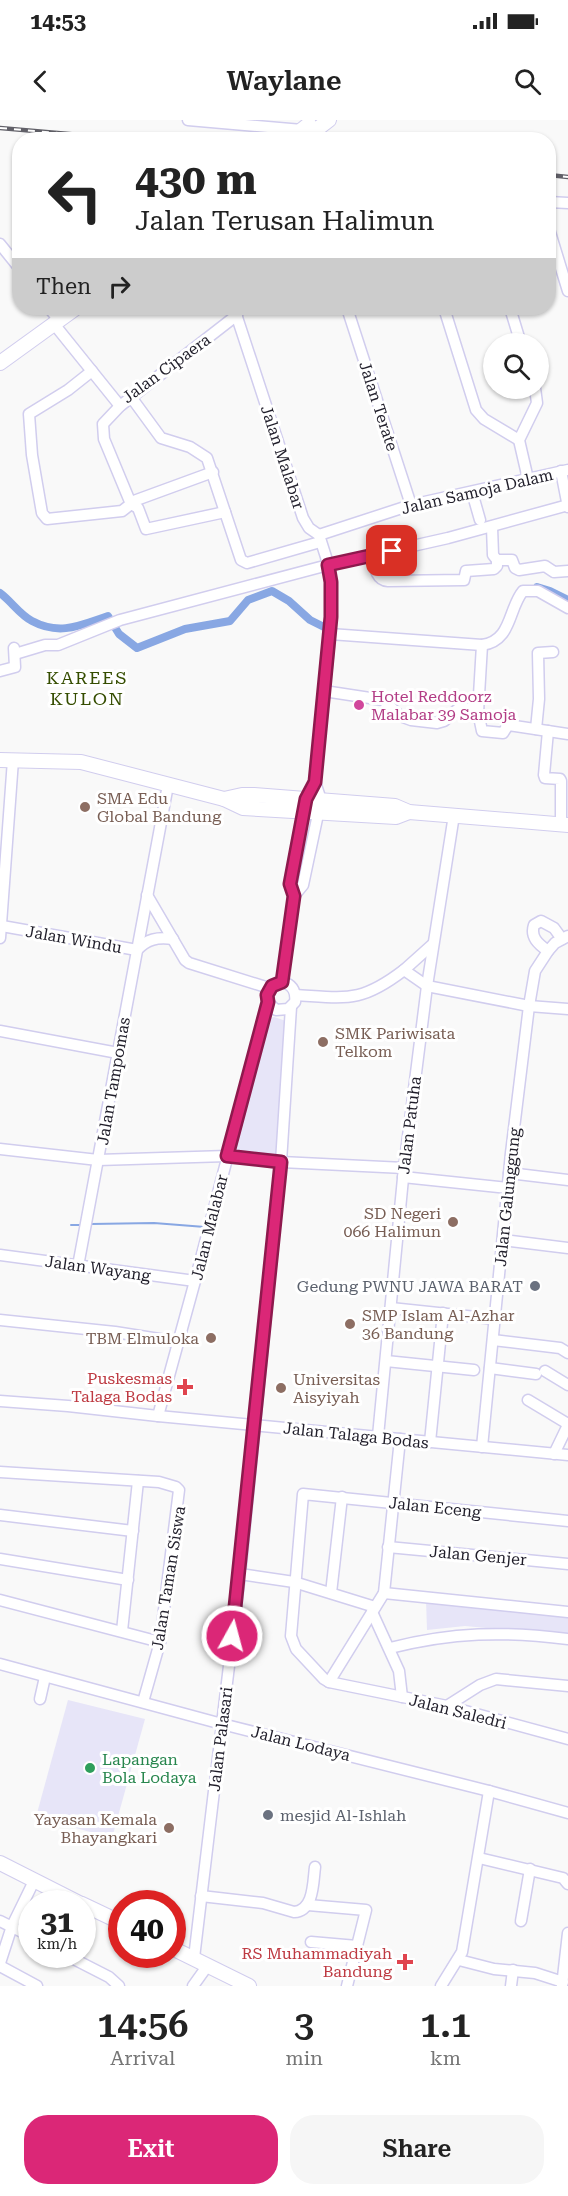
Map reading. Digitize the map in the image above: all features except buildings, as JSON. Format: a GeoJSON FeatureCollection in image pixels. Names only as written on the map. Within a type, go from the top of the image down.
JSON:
{"type":"FeatureCollection","features":[{"type":"Feature","properties":{"kind":"main road"},"geometry":{"type":"LineString","coordinates":[[307,127],[329,120]]}},
{"type":"Feature","properties":{"kind":"main road"},"geometry":{"type":"LineString","coordinates":[[0,363],[66,315]]}},
{"type":"Feature","properties":{"kind":"main road"},"geometry":{"type":"LineString","coordinates":[[7,760],[81,762],[224,799],[243,808],[305,805],[396,817],[409,812],[564,824]]}},
{"type":"Feature","properties":{"kind":"main road"},"geometry":{"type":"LineString","coordinates":[[0,1863],[53,1890]]}},
{"type":"Feature","properties":{"kind":"main road"},"geometry":{"type":"LineString","coordinates":[[186,1954],[249,1986]]}},
{"type":"Feature","properties":{"kind":"street"},"geometry":{"type":"LineString","coordinates":[[188,120],[307,127]]}},
{"type":"Feature","properties":{"kind":"street"},"geometry":{"type":"LineString","coordinates":[[0,244],[12,259]]}},
{"type":"Feature","properties":{"kind":"street"},"geometry":{"type":"LineString","coordinates":[[556,252],[568,291]]}},
{"type":"Feature","properties":{"kind":"street","name":"Jalan Cipaera"},"geometry":{"type":"LineString","coordinates":[[52,315],[120,406],[231,315]]}},
{"type":"Feature","properties":{"kind":"street","name":"Jalan Malabar"},"geometry":{"type":"LineString","coordinates":[[237,315],[303,518],[319,539],[331,582],[330,635],[315,782],[320,806],[303,885],[294,896]]}},
{"type":"Feature","properties":{"kind":"street","name":"Jalan Terate"},"geometry":{"type":"LineString","coordinates":[[349,315],[411,505]]}},
{"type":"Feature","properties":{"kind":"street"},"geometry":{"type":"LineString","coordinates":[[446,315],[476,410],[484,419],[519,440]]}},
{"type":"Feature","properties":{"kind":"street"},"geometry":{"type":"LineString","coordinates":[[512,315],[518,333]]}},
{"type":"Feature","properties":{"kind":"street"},"geometry":{"type":"LineString","coordinates":[[92,371],[68,390],[29,414],[31,448],[42,513],[47,519],[122,511],[131,503],[213,472]]}},
{"type":"Feature","properties":{"kind":"street"},"geometry":{"type":"LineString","coordinates":[[120,406],[103,424],[104,439],[131,503],[138,508],[147,530],[225,512],[213,472],[204,454],[190,447],[165,440],[158,435],[131,398]]}},
{"type":"Feature","properties":{"kind":"street"},"geometry":{"type":"LineString","coordinates":[[528,478],[519,440],[537,403],[536,399]]}},
{"type":"Feature","properties":{"kind":"street"},"geometry":{"type":"LineString","coordinates":[[0,671],[15,667],[15,650],[58,645],[120,620],[328,565],[492,527],[568,506],[565,470]]}},
{"type":"Feature","properties":{"kind":"street","name":"Jalan Samoja Dalam"},"geometry":{"type":"LineString","coordinates":[[225,512],[241,560],[247,563],[411,505],[565,470]]}},
{"type":"Feature","properties":{"kind":"street"},"geometry":{"type":"LineString","coordinates":[[472,492],[480,520]]}},
{"type":"Feature","properties":{"kind":"street"},"geometry":{"type":"LineString","coordinates":[[373,555],[379,577],[382,580],[464,580],[466,571],[494,569],[497,566],[492,527]]}},
{"type":"Feature","properties":{"kind":"street"},"geometry":{"type":"LineString","coordinates":[[496,560],[512,560],[514,568],[519,570],[544,566],[552,572],[568,571]]}},
{"type":"Feature","properties":{"kind":"street"},"geometry":{"type":"LineString","coordinates":[[330,635],[482,645],[489,644],[500,637],[523,591],[538,591],[568,608]]}},
{"type":"Feature","properties":{"kind":"street"},"geometry":{"type":"LineString","coordinates":[[482,645],[478,709],[482,731],[503,734],[508,725],[568,734]]}},
{"type":"Feature","properties":{"kind":"street"},"geometry":{"type":"LineString","coordinates":[[536,729],[539,699],[538,652],[553,652]]}},
{"type":"Feature","properties":{"kind":"street"},"geometry":{"type":"LineString","coordinates":[[324,691],[383,700],[400,716],[424,722],[444,721],[458,709],[478,709]]}},
{"type":"Feature","properties":{"kind":"street"},"geometry":{"type":"LineString","coordinates":[[548,731],[544,775],[545,778],[561,781],[564,824]]}},
{"type":"Feature","properties":{"kind":"street"},"geometry":{"type":"LineString","coordinates":[[0,938],[7,760]]}},
{"type":"Feature","properties":{"kind":"street","name":"Jalan Malabar"},"geometry":{"type":"LineString","coordinates":[[282,982],[294,896],[290,884],[305,805],[315,782]]}},
{"type":"Feature","properties":{"kind":"street","name":"Jalan Tampomas"},"geometry":{"type":"LineString","coordinates":[[78,1266],[168,785]]}},
{"type":"Feature","properties":{"kind":"street","name":"Jalan Patuha"},"geometry":{"type":"LineString","coordinates":[[378,1436],[403,1172],[427,986],[454,815]]}},
{"type":"Feature","properties":{"kind":"street"},"geometry":{"type":"LineString","coordinates":[[147,895],[185,960],[269,988]]}},
{"type":"Feature","properties":{"kind":"street","name":"Jalan Galunggung"},"geometry":{"type":"LineString","coordinates":[[482,1447],[509,1173],[529,1006],[535,971],[548,951],[565,937],[541,921],[534,925],[533,936],[537,943],[548,951]]}},
{"type":"Feature","properties":{"kind":"street","name":"Jalan Windu"},"geometry":{"type":"LineString","coordinates":[[2,926],[137,951],[149,940],[161,937],[172,939]]}},
{"type":"Feature","properties":{"kind":"street"},"geometry":{"type":"LineString","coordinates":[[296,995],[356,997],[381,987],[434,944]]}},
{"type":"Feature","properties":{"kind":"street"},"geometry":{"type":"LineString","coordinates":[[404,970],[427,986],[529,1006],[568,1010]]}},
{"type":"Feature","properties":{"kind":"street"},"geometry":{"type":"LineString","coordinates":[[281,1162],[291,1007],[296,995],[293,988],[282,982],[269,988],[268,1002],[272,1008],[280,1011],[291,1007]]}},
{"type":"Feature","properties":{"kind":"street","name":"Jalan Malabar"},"geometry":{"type":"LineString","coordinates":[[158,1416],[268,1002]]}},
{"type":"Feature","properties":{"kind":"street"},"geometry":{"type":"LineString","coordinates":[[0,1031],[118,1053]]}},
{"type":"Feature","properties":{"kind":"street"},"geometry":{"type":"LineString","coordinates":[[0,1149],[98,1160],[227,1156],[403,1172],[508,1188]]}},
{"type":"Feature","properties":{"kind":"street","name":"Jalan Palasari"},"geometry":{"type":"LineString","coordinates":[[194,1958],[240,1574],[281,1162]]}},
{"type":"Feature","properties":{"kind":"street"},"geometry":{"type":"LineString","coordinates":[[509,1173],[568,1180]]}},
{"type":"Feature","properties":{"kind":"street"},"geometry":{"type":"LineString","coordinates":[[502,1240],[568,1248]]}},
{"type":"Feature","properties":{"kind":"street","name":"Jalan Wayang"},"geometry":{"type":"LineString","coordinates":[[0,1255],[195,1281]]}},
{"type":"Feature","properties":{"kind":"street"},"geometry":{"type":"LineString","coordinates":[[391,1308],[495,1319]]}},
{"type":"Feature","properties":{"kind":"street"},"geometry":{"type":"LineString","coordinates":[[430,1442],[443,1313]]}},
{"type":"Feature","properties":{"kind":"street"},"geometry":{"type":"LineString","coordinates":[[0,1320],[116,1332],[178,1342]]}},
{"type":"Feature","properties":{"kind":"street"},"geometry":{"type":"LineString","coordinates":[[493,1340],[564,1351]]}},
{"type":"Feature","properties":{"kind":"street"},"geometry":{"type":"LineString","coordinates":[[386,1361],[474,1370]]}},
{"type":"Feature","properties":{"kind":"street"},"geometry":{"type":"LineString","coordinates":[[490,1368],[540,1373],[568,1385]]}},
{"type":"Feature","properties":{"kind":"street"},"geometry":{"type":"LineString","coordinates":[[528,1400],[568,1424],[554,1454]]}},
{"type":"Feature","properties":{"kind":"street","name":"Jalan Talaga Bodas"},"geometry":{"type":"LineString","coordinates":[[0,1401],[568,1455]]}},
{"type":"Feature","properties":{"kind":"street"},"geometry":{"type":"LineString","coordinates":[[329,1682],[384,1593],[400,1439]]}},
{"type":"Feature","properties":{"kind":"street","name":"Jalan Taman Siswa"},"geometry":{"type":"LineString","coordinates":[[0,1473],[168,1483],[178,1488],[180,1493],[160,1642],[143,1702]]}},
{"type":"Feature","properties":{"kind":"street"},"geometry":{"type":"LineString","coordinates":[[122,1631],[138,1481]]}},
{"type":"Feature","properties":{"kind":"street","name":"Jalan Eceng"},"geometry":{"type":"LineString","coordinates":[[294,1582],[302,1494],[568,1521]]}},
{"type":"Feature","properties":{"kind":"street"},"geometry":{"type":"LineString","coordinates":[[331,1593],[342,1497]]}},
{"type":"Feature","properties":{"kind":"street"},"geometry":{"type":"LineString","coordinates":[[0,1515],[133,1531]]}},
{"type":"Feature","properties":{"kind":"street","name":"Jalan Genjer"},"geometry":{"type":"LineString","coordinates":[[388,1547],[568,1564]]}},
{"type":"Feature","properties":{"kind":"street"},"geometry":{"type":"LineString","coordinates":[[0,1559],[128,1580]]}},
{"type":"Feature","properties":{"kind":"street"},"geometry":{"type":"LineString","coordinates":[[240,1574],[294,1582],[374,1609]]}},
{"type":"Feature","properties":{"kind":"street"},"geometry":{"type":"LineString","coordinates":[[294,1582],[292,1640],[303,1657],[329,1682],[402,1697]]}},
{"type":"Feature","properties":{"kind":"street"},"geometry":{"type":"LineString","coordinates":[[384,1593],[568,1612]]}},
{"type":"Feature","properties":{"kind":"street"},"geometry":{"type":"LineString","coordinates":[[0,1600],[160,1642]]}},
{"type":"Feature","properties":{"kind":"street","name":"Jalan Saledri"},"geometry":{"type":"LineString","coordinates":[[374,1609],[399,1671],[402,1697],[447,1706],[568,1738]]}},
{"type":"Feature","properties":{"kind":"street"},"geometry":{"type":"LineString","coordinates":[[390,1648],[460,1634],[529,1634],[568,1639]]}},
{"type":"Feature","properties":{"kind":"street","name":"Jalan Lodaya"},"geometry":{"type":"LineString","coordinates":[[0,1664],[568,1813]]}},
{"type":"Feature","properties":{"kind":"street"},"geometry":{"type":"LineString","coordinates":[[40,1699],[45,1677]]}},
{"type":"Feature","properties":{"kind":"street"},"geometry":{"type":"LineString","coordinates":[[447,1706],[480,1685],[496,1679],[568,1686]]}},
{"type":"Feature","properties":{"kind":"street"},"geometry":{"type":"LineString","coordinates":[[441,1986],[462,1952],[489,1791]]}},
{"type":"Feature","properties":{"kind":"street"},"geometry":{"type":"LineString","coordinates":[[478,1858],[563,1878],[568,1884]]}},
{"type":"Feature","properties":{"kind":"street"},"geometry":{"type":"LineString","coordinates":[[201,1896],[263,1903],[299,1912],[308,1905],[315,1867]]}},
{"type":"Feature","properties":{"kind":"street"},"geometry":{"type":"LineString","coordinates":[[521,1921],[531,1869]]}},
{"type":"Feature","properties":{"kind":"street"},"geometry":{"type":"LineString","coordinates":[[34,1881],[12,1926],[0,1964],[37,1986]]}},
{"type":"Feature","properties":{"kind":"street"},"geometry":{"type":"LineString","coordinates":[[308,1905],[366,1910],[347,1986]]}},
{"type":"Feature","properties":{"kind":"street"},"geometry":{"type":"LineString","coordinates":[[0,1921],[18,1929]]}},
{"type":"Feature","properties":{"kind":"street"},"geometry":{"type":"LineString","coordinates":[[459,1960],[494,1969],[535,1973],[563,1984],[568,1933]]}},
{"type":"Feature","properties":{"kind":"street"},"geometry":{"type":"LineString","coordinates":[[311,1942],[357,1946]]}},
{"type":"Feature","properties":{"kind":"street"},"geometry":{"type":"LineString","coordinates":[[193,1986],[208,1965]]}},
{"type":"Feature","properties":{"kind":"street"},"geometry":{"type":"LineString","coordinates":[[92,1968],[110,1977],[119,1986]]}},
{"type":"Feature","properties":{"kind":"street"},"geometry":{"type":"LineString","coordinates":[[510,1986],[513,1970]]}},
{"type":"Feature","properties":{"kind":"shaded area"},"geometry":{"type":"Polygon","coordinates":[[[274,1017],[286,1021],[277,1158],[231,1152],[256,1025],[262,1020],[274,1017]]]}},
{"type":"Feature","properties":{"kind":"shaded area"},"geometry":{"type":"Polygon","coordinates":[[[426,1600],[568,1611],[568,1636],[465,1626],[427,1630],[426,1600]]]}},
{"type":"Feature","properties":{"kind":"shaded area","name":"Lapangan Bola Lodaya"},"geometry":{"type":"Polygon","coordinates":[[[68,1700],[145,1719],[112,1838],[36,1817],[68,1700]]]}},
{"type":"Feature","properties":{"kind":"waterway"},"geometry":{"type":"LineString","coordinates":[[537,587],[568,600]]}},
{"type":"Feature","properties":{"kind":"waterway"},"geometry":{"type":"LineString","coordinates":[[0,593],[28,618],[52,628],[70,628],[108,616],[119,634],[137,648],[185,629],[230,621],[248,600],[272,591],[289,601],[310,620],[334,632]]}},
{"type":"Feature","properties":{"kind":"waterway"},"geometry":{"type":"LineString","coordinates":[[91,1224],[154,1223],[205,1227]]}},
{"type":"Feature","properties":{"kind":"waterway"},"geometry":{"type":"LineString","coordinates":[[71,1225],[80,1225]]}},
{"type":"Feature","properties":{"kind":"railway"},"geometry":{"type":"LineString","coordinates":[[0,128],[46,132]]}},
{"type":"Feature","properties":{"kind":"railway"},"geometry":{"type":"LineString","coordinates":[[556,176],[568,177]]}},
{"type":"Feature","properties":{"kind":"place","name":"Hotel Reddoorz Malabar 39 Samoja"},"geometry":{"type":"Point","coordinates":[359,705]}},
{"type":"Feature","properties":{"kind":"place","name":"SMA Edu Global Bandung"},"geometry":{"type":"Point","coordinates":[85,807]}},
{"type":"Feature","properties":{"kind":"place","name":"SMK Pariwisata Telkom"},"geometry":{"type":"Point","coordinates":[323,1042]}},
{"type":"Feature","properties":{"kind":"place","name":"SD Negeri 066 Halimun"},"geometry":{"type":"Point","coordinates":[453,1222]}},
{"type":"Feature","properties":{"kind":"place","name":"Gedung PWNU JAWA BARAT"},"geometry":{"type":"Point","coordinates":[535,1286]}},
{"type":"Feature","properties":{"kind":"place","name":"SMP Islam Al-Azhar 36 Bandung"},"geometry":{"type":"Point","coordinates":[350,1324]}},
{"type":"Feature","properties":{"kind":"place","name":"TBM Elmuloka"},"geometry":{"type":"Point","coordinates":[211,1338]}},
{"type":"Feature","properties":{"kind":"place","name":"Puskesmas Talaga Bodas"},"geometry":{"type":"Point","coordinates":[185,1387]}},
{"type":"Feature","properties":{"kind":"place","name":"Universitas Aisyiyah"},"geometry":{"type":"Point","coordinates":[281,1388]}},
{"type":"Feature","properties":{"kind":"place","name":"Lapangan Bola Lodaya"},"geometry":{"type":"Point","coordinates":[90,1768]}},
{"type":"Feature","properties":{"kind":"place","name":"mesjid Al-Ishlah"},"geometry":{"type":"Point","coordinates":[268,1815]}},
{"type":"Feature","properties":{"kind":"place","name":"Yayasan Kemala Bhayangkari"},"geometry":{"type":"Point","coordinates":[169,1828]}},
{"type":"Feature","properties":{"kind":"place","name":"RS Muhammadiyah Bandung"},"geometry":{"type":"Point","coordinates":[405,1962]}},
{"type":"Feature","properties":{"kind":"district","name":"KAREES KULON"},"geometry":{"type":"Point","coordinates":[87,688]}},
{"type":"Feature","properties":{"kind":"route"},"geometry":{"type":"LineString","coordinates":[[232,1636],[281,1162],[227,1156],[268,1002],[269,988],[282,982],[294,896],[290,884],[306,799],[315,782],[330,635],[331,582],[328,565],[392,551]]}}]}
